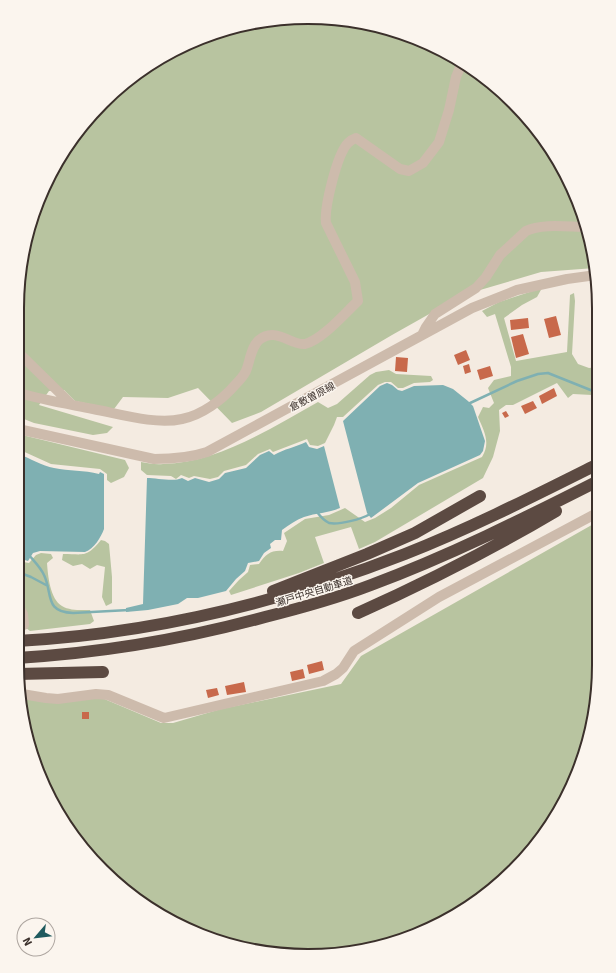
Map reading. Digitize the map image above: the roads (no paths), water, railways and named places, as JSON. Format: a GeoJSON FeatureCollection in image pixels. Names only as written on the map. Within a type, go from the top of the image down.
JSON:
{"type":"FeatureCollection","features":[{"type":"Feature","properties":{"kind":"highway","name":"瀬戸中央自動車道"},"geometry":{"type":"LineString","coordinates":[[24,640],[121,630],[176,621],[219,612],[340,578],[405,554],[500,512],[592,467]]}},
{"type":"Feature","properties":{"kind":"highway","name":"瀬戸中央自動車道"},"geometry":{"type":"LineString","coordinates":[[24,657],[96,651],[182,637],[238,625],[335,598],[370,586],[447,555],[592,485]]}},
{"type":"Feature","properties":{"kind":"highway"},"geometry":{"type":"LineString","coordinates":[[358,613],[444,572],[526,529],[592,489]]}},
{"type":"Feature","properties":{"kind":"highway"},"geometry":{"type":"LineString","coordinates":[[219,612],[368,554],[408,536],[480,496]]}},
{"type":"Feature","properties":{"kind":"highway"},"geometry":{"type":"LineString","coordinates":[[24,674],[103,672]]}},
{"type":"Feature","properties":{"kind":"street"},"geometry":{"type":"LineString","coordinates":[[24,395],[38,399],[139,418],[166,420],[182,419],[213,405],[236,385],[246,372],[252,351],[259,340],[269,335],[279,336],[303,344],[314,341],[358,300],[355,282],[326,223],[325,214],[327,202],[341,153],[348,143],[356,138],[400,169],[409,171],[423,163],[439,142],[449,110],[456,77],[460,68]]}},
{"type":"Feature","properties":{"kind":"street"},"geometry":{"type":"LineString","coordinates":[[422,335],[435,314],[476,288],[486,277],[500,255],[526,231],[548,227],[580,227]]}},
{"type":"Feature","properties":{"kind":"street","name":"倉敷曽原線"},"geometry":{"type":"LineString","coordinates":[[24,430],[154,459],[175,459],[193,456],[207,452],[228,441],[472,308],[517,290],[567,279],[590,276]]}},
{"type":"Feature","properties":{"kind":"street"},"geometry":{"type":"LineString","coordinates":[[24,358],[71,404]]}},
{"type":"Feature","properties":{"kind":"street"},"geometry":{"type":"LineString","coordinates":[[26,695],[58,699],[96,694],[108,695],[164,718],[323,681],[336,674],[343,668],[354,651],[440,597],[592,516]]}},
{"type":"Feature","properties":{"kind":"water"},"geometry":{"type":"Polygon","coordinates":[[[387,383],[402,391],[414,386],[443,385],[453,389],[473,406],[485,441],[483,451],[480,455],[418,483],[371,518],[367,513],[343,421],[380,386],[387,383]]]}},
{"type":"Feature","properties":{"kind":"water"},"geometry":{"type":"Polygon","coordinates":[[[306,442],[309,447],[317,449],[324,446],[340,508],[304,517],[282,530],[281,540],[275,540],[270,544],[271,548],[264,553],[259,561],[248,563],[245,571],[226,591],[198,598],[187,598],[178,604],[148,610],[126,612],[126,608],[143,604],[147,478],[170,480],[182,478],[188,481],[195,478],[209,482],[219,479],[225,473],[246,468],[260,455],[269,451],[274,455],[306,442]]]}},
{"type":"Feature","properties":{"kind":"water"},"geometry":{"type":"Polygon","coordinates":[[[24,457],[50,467],[99,474],[100,472],[104,474],[104,529],[94,546],[85,552],[40,551],[33,553],[28,561],[24,560],[24,457]]]}},
{"type":"Feature","properties":{"kind":"waterway"},"geometry":{"type":"LineString","coordinates":[[468,404],[517,381],[538,374],[548,373],[592,391]]}},
{"type":"Feature","properties":{"kind":"waterway"},"geometry":{"type":"LineString","coordinates":[[317,512],[329,523],[350,521],[370,514]]}},
{"type":"Feature","properties":{"kind":"waterway"},"geometry":{"type":"LineString","coordinates":[[29,555],[43,572],[53,606],[58,609],[64,612],[73,613],[129,610]]}},
{"type":"Feature","properties":{"kind":"waterway"},"geometry":{"type":"LineString","coordinates":[[24,574],[46,585]]}}]}
